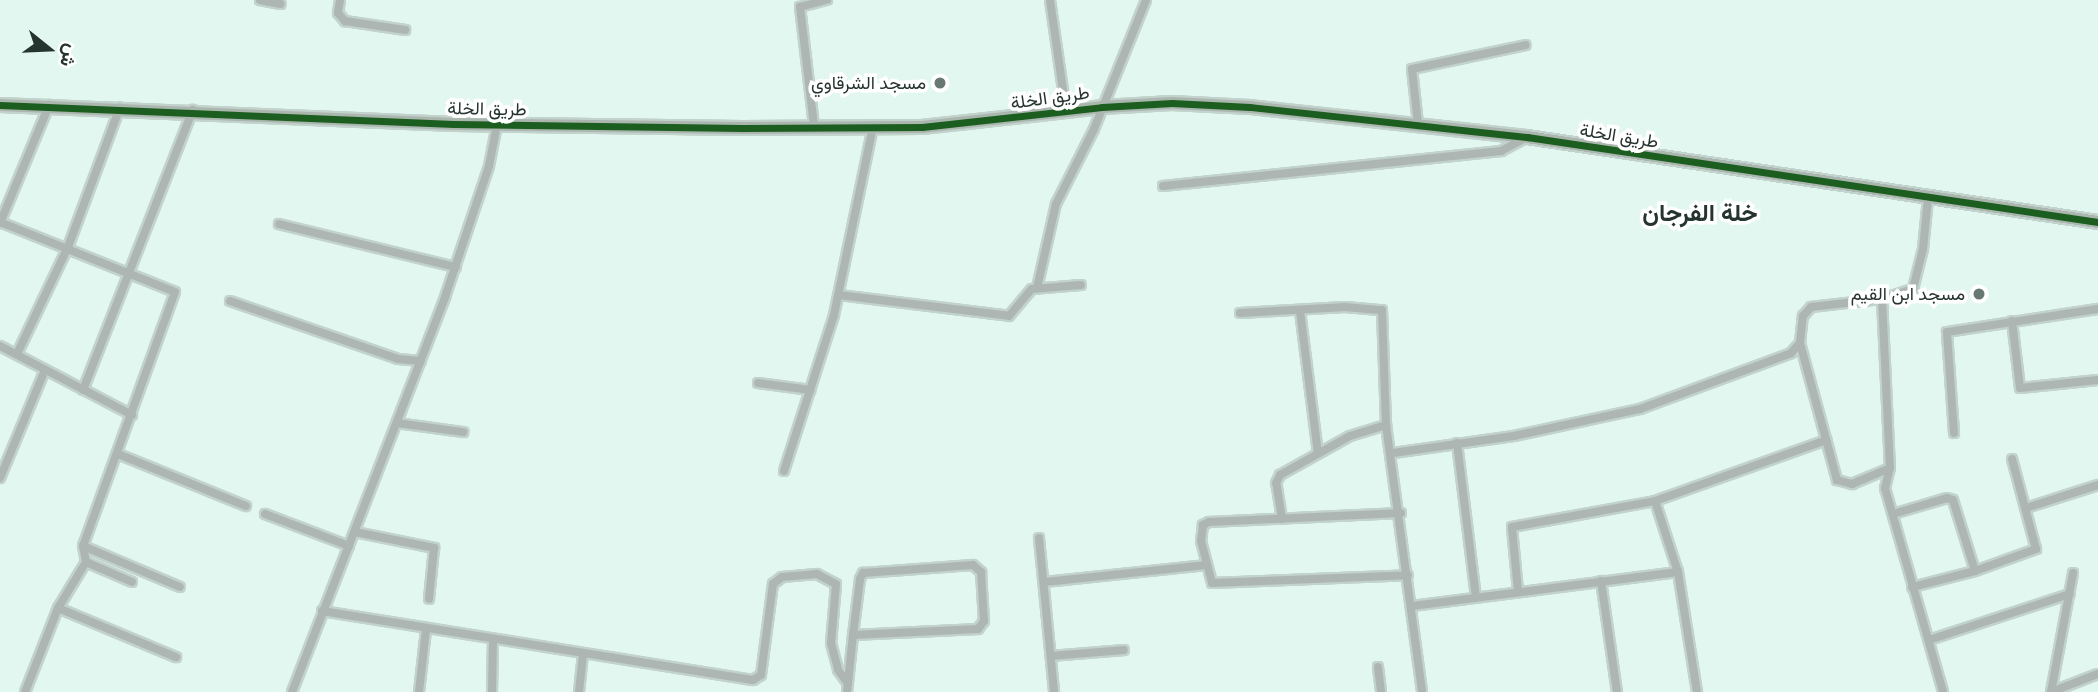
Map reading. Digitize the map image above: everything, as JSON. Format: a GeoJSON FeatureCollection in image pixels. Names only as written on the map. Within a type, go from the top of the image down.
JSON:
{"type":"FeatureCollection","features":[{"type":"Feature","properties":{"kind":"street"},"geometry":{"type":"LineString","coordinates":[[260,0],[281,4]]}},
{"type":"Feature","properties":{"kind":"street"},"geometry":{"type":"LineString","coordinates":[[340,0],[338,13],[345,21],[405,30]]}},
{"type":"Feature","properties":{"kind":"street"},"geometry":{"type":"LineString","coordinates":[[814,126],[800,7],[827,0]]}},
{"type":"Feature","properties":{"kind":"street"},"geometry":{"type":"LineString","coordinates":[[1050,0],[1066,111]]}},
{"type":"Feature","properties":{"kind":"street"},"geometry":{"type":"LineString","coordinates":[[1037,288],[1056,204],[1102,107],[1146,0]]}},
{"type":"Feature","properties":{"kind":"street"},"geometry":{"type":"LineString","coordinates":[[1418,124],[1412,69],[1526,45]]}},
{"type":"Feature","properties":{"kind":"street","name":"طريق الخلة"},"geometry":{"type":"LineString","coordinates":[[0,104],[193,110],[497,125],[873,127],[971,125],[1102,107],[1250,107],[1527,137],[2098,222]]}},
{"type":"Feature","properties":{"kind":"street"},"geometry":{"type":"LineString","coordinates":[[25,692],[58,608],[86,562],[83,546],[175,292],[0,222],[49,105]]}},
{"type":"Feature","properties":{"kind":"street"},"geometry":{"type":"LineString","coordinates":[[17,354],[68,247],[120,107]]}},
{"type":"Feature","properties":{"kind":"street"},"geometry":{"type":"LineString","coordinates":[[82,390],[193,110]]}},
{"type":"Feature","properties":{"kind":"street"},"geometry":{"type":"LineString","coordinates":[[292,692],[456,267],[489,166],[497,125]]}},
{"type":"Feature","properties":{"kind":"street"},"geometry":{"type":"LineString","coordinates":[[784,471],[839,295],[873,127]]}},
{"type":"Feature","properties":{"kind":"street"},"geometry":{"type":"LineString","coordinates":[[1163,186],[1501,151],[1527,137]]}},
{"type":"Feature","properties":{"kind":"street"},"geometry":{"type":"LineString","coordinates":[[1890,467],[1841,484],[1826,440],[1800,343],[1803,316],[1811,307],[1882,299],[1913,289],[1922,260],[1928,198]]}},
{"type":"Feature","properties":{"kind":"street"},"geometry":{"type":"LineString","coordinates":[[279,224],[456,267]]}},
{"type":"Feature","properties":{"kind":"street"},"geometry":{"type":"LineString","coordinates":[[839,295],[1009,316],[1028,292],[1037,288],[1081,285]]}},
{"type":"Feature","properties":{"kind":"street"},"geometry":{"type":"LineString","coordinates":[[1882,299],[1890,467],[1885,488],[1943,692]]}},
{"type":"Feature","properties":{"kind":"street"},"geometry":{"type":"LineString","coordinates":[[230,301],[398,359],[421,361]]}},
{"type":"Feature","properties":{"kind":"street"},"geometry":{"type":"LineString","coordinates":[[1954,433],[1947,332],[2098,309]]}},
{"type":"Feature","properties":{"kind":"street"},"geometry":{"type":"LineString","coordinates":[[1300,310],[1318,453]]}},
{"type":"Feature","properties":{"kind":"street"},"geometry":{"type":"LineString","coordinates":[[1240,313],[1382,310],[1386,425],[1393,453],[1422,692]]}},
{"type":"Feature","properties":{"kind":"street"},"geometry":{"type":"LineString","coordinates":[[2012,321],[2020,388],[2098,380]]}},
{"type":"Feature","properties":{"kind":"street"},"geometry":{"type":"LineString","coordinates":[[1393,453],[1640,409],[1791,353],[1800,343]]}},
{"type":"Feature","properties":{"kind":"street"},"geometry":{"type":"LineString","coordinates":[[0,346],[132,415]]}},
{"type":"Feature","properties":{"kind":"street"},"geometry":{"type":"LineString","coordinates":[[0,478],[45,370]]}},
{"type":"Feature","properties":{"kind":"street"},"geometry":{"type":"LineString","coordinates":[[758,383],[811,390]]}},
{"type":"Feature","properties":{"kind":"street"},"geometry":{"type":"LineString","coordinates":[[397,423],[463,432]]}},
{"type":"Feature","properties":{"kind":"street"},"geometry":{"type":"LineString","coordinates":[[1282,519],[1276,483],[1280,475],[1350,436],[1386,425]]}},
{"type":"Feature","properties":{"kind":"street"},"geometry":{"type":"LineString","coordinates":[[1518,591],[1512,527],[1655,501],[1826,440]]}},
{"type":"Feature","properties":{"kind":"street"},"geometry":{"type":"LineString","coordinates":[[1457,443],[1476,598]]}},
{"type":"Feature","properties":{"kind":"street"},"geometry":{"type":"LineString","coordinates":[[118,454],[246,506]]}},
{"type":"Feature","properties":{"kind":"street"},"geometry":{"type":"LineString","coordinates":[[1912,587],[1975,571],[2036,549],[2012,458]]}},
{"type":"Feature","properties":{"kind":"street"},"geometry":{"type":"LineString","coordinates":[[2026,508],[2098,485]]}},
{"type":"Feature","properties":{"kind":"street"},"geometry":{"type":"LineString","coordinates":[[1894,514],[1947,498],[1953,500],[1975,571]]}},
{"type":"Feature","properties":{"kind":"street"},"geometry":{"type":"LineString","coordinates":[[1655,501],[1678,572],[1697,692]]}},
{"type":"Feature","properties":{"kind":"street"},"geometry":{"type":"LineString","coordinates":[[1401,513],[1206,523],[1200,535],[1205,565],[1214,583],[1408,575]]}},
{"type":"Feature","properties":{"kind":"street"},"geometry":{"type":"LineString","coordinates":[[265,514],[349,546]]}},
{"type":"Feature","properties":{"kind":"street"},"geometry":{"type":"LineString","coordinates":[[355,532],[434,548],[429,599]]}},
{"type":"Feature","properties":{"kind":"street"},"geometry":{"type":"LineString","coordinates":[[1039,538],[1054,692]]}},
{"type":"Feature","properties":{"kind":"street"},"geometry":{"type":"LineString","coordinates":[[83,546],[180,587]]}},
{"type":"Feature","properties":{"kind":"street"},"geometry":{"type":"LineString","coordinates":[[86,562],[132,582]]}},
{"type":"Feature","properties":{"kind":"street"},"geometry":{"type":"LineString","coordinates":[[847,688],[853,635],[863,573],[973,565],[981,572],[984,621],[978,629],[853,635]]}},
{"type":"Feature","properties":{"kind":"street"},"geometry":{"type":"LineString","coordinates":[[1044,582],[1205,565]]}},
{"type":"Feature","properties":{"kind":"street"},"geometry":{"type":"LineString","coordinates":[[1412,606],[1678,572]]}},
{"type":"Feature","properties":{"kind":"street"},"geometry":{"type":"LineString","coordinates":[[2051,692],[2073,573]]}},
{"type":"Feature","properties":{"kind":"street"},"geometry":{"type":"LineString","coordinates":[[322,611],[493,641],[756,680],[773,584],[782,577],[817,574],[836,584],[831,643],[838,670],[847,688]]}},
{"type":"Feature","properties":{"kind":"street"},"geometry":{"type":"LineString","coordinates":[[1601,581],[1617,692]]}},
{"type":"Feature","properties":{"kind":"street"},"geometry":{"type":"LineString","coordinates":[[1929,640],[2070,594]]}},
{"type":"Feature","properties":{"kind":"street"},"geometry":{"type":"LineString","coordinates":[[58,608],[176,657]]}},
{"type":"Feature","properties":{"kind":"street"},"geometry":{"type":"LineString","coordinates":[[419,692],[426,630]]}},
{"type":"Feature","properties":{"kind":"street"},"geometry":{"type":"LineString","coordinates":[[492,692],[493,641]]}},
{"type":"Feature","properties":{"kind":"street"},"geometry":{"type":"LineString","coordinates":[[1051,656],[1124,649]]}},
{"type":"Feature","properties":{"kind":"street"},"geometry":{"type":"LineString","coordinates":[[579,692],[583,655]]}},
{"type":"Feature","properties":{"kind":"street"},"geometry":{"type":"LineString","coordinates":[[1378,667],[1381,692]]}},
{"type":"Feature","properties":{"kind":"street"},"geometry":{"type":"LineString","coordinates":[[2051,692],[2098,674]]}},
{"type":"Feature","properties":{"kind":"cycle path"},"geometry":{"type":"LineString","coordinates":[[0,105],[454,124],[742,128],[922,127],[1102,107],[1172,103],[1250,107],[1527,137],[2098,222]]}},
{"type":"Feature","properties":{"kind":"place","name":"مسجد الشرقاوي"},"geometry":{"type":"Point","coordinates":[940,83]}},
{"type":"Feature","properties":{"kind":"place","name":"مسجد ابن القيم"},"geometry":{"type":"Point","coordinates":[1979,294]}},
{"type":"Feature","properties":{"kind":"district","name":"خلة الفرجان"},"geometry":{"type":"Point","coordinates":[1700,214]}}]}
